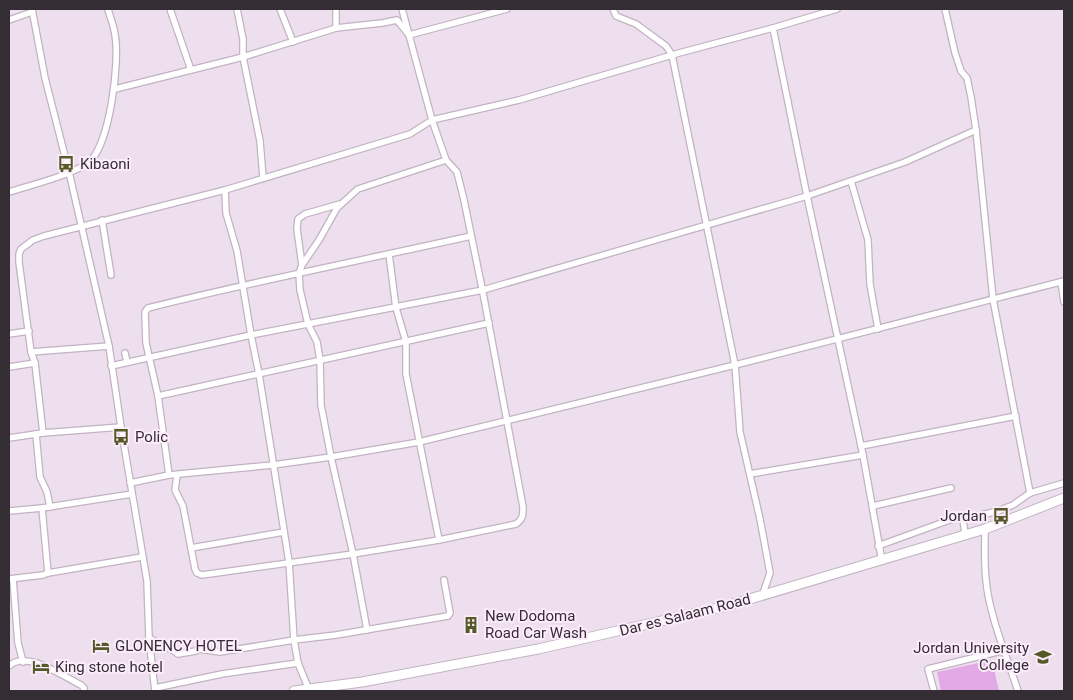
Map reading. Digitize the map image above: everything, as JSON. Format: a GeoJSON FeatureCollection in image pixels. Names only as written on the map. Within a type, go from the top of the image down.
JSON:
{"type":"FeatureCollection","features":[{"type":"Feature","properties":{"kind":"highway","name":"Dar es Salaam Road"},"geometry":{"type":"LineString","coordinates":[[294,691],[362,686],[686,616],[762,596],[985,529],[1064,498]]}},
{"type":"Feature","properties":{"kind":"street"},"geometry":{"type":"LineString","coordinates":[[9,192],[69,172],[89,162],[95,155],[106,130],[115,88],[115,34],[108,9]]}},
{"type":"Feature","properties":{"kind":"street"},"geometry":{"type":"LineString","coordinates":[[170,9],[191,70]]}},
{"type":"Feature","properties":{"kind":"street"},"geometry":{"type":"LineString","coordinates":[[237,9],[243,39],[242,57],[260,141],[263,178]]}},
{"type":"Feature","properties":{"kind":"street"},"geometry":{"type":"LineString","coordinates":[[280,9],[293,42]]}},
{"type":"Feature","properties":{"kind":"street"},"geometry":{"type":"LineString","coordinates":[[336,9],[336,28]]}},
{"type":"Feature","properties":{"kind":"street"},"geometry":{"type":"LineString","coordinates":[[177,475],[175,490],[183,506],[195,569],[197,573],[202,575],[439,540],[516,524],[521,521],[523,507],[472,236],[457,172],[446,160],[432,120],[402,9]]}},
{"type":"Feature","properties":{"kind":"street"},"geometry":{"type":"LineString","coordinates":[[408,36],[507,9]]}},
{"type":"Feature","properties":{"kind":"street"},"geometry":{"type":"LineString","coordinates":[[613,9],[616,16],[636,24],[666,46],[672,55],[735,365],[740,432],[770,573],[762,596]]}},
{"type":"Feature","properties":{"kind":"street"},"geometry":{"type":"LineString","coordinates":[[43,433],[35,363],[31,352],[19,262],[20,251],[33,240],[102,220],[225,190],[395,139],[410,134],[432,120],[518,100],[837,9]]}},
{"type":"Feature","properties":{"kind":"street"},"geometry":{"type":"LineString","coordinates":[[945,9],[961,70],[967,78],[976,130],[993,299],[1030,493]]}},
{"type":"Feature","properties":{"kind":"street"},"geometry":{"type":"LineString","coordinates":[[9,20],[32,10],[45,78],[82,226],[109,346],[147,581],[149,638],[155,690],[222,674],[298,663]]}},
{"type":"Feature","properties":{"kind":"street"},"geometry":{"type":"LineString","coordinates":[[115,88],[242,57],[336,28],[382,24],[397,20],[408,36]]}},
{"type":"Feature","properties":{"kind":"street"},"geometry":{"type":"LineString","coordinates":[[773,28],[863,455],[882,561]]}},
{"type":"Feature","properties":{"kind":"street"},"geometry":{"type":"LineString","coordinates":[[111,366],[251,335],[483,290],[807,196],[905,162],[976,130]]}},
{"type":"Feature","properties":{"kind":"street"},"geometry":{"type":"LineString","coordinates":[[367,630],[353,554],[321,405],[320,360],[316,342],[308,324],[300,290],[299,274],[302,265],[314,248],[332,215],[340,204],[361,187],[446,160]]}},
{"type":"Feature","properties":{"kind":"street"},"geometry":{"type":"LineString","coordinates":[[851,181],[868,240],[870,284],[878,329]]}},
{"type":"Feature","properties":{"kind":"street"},"geometry":{"type":"LineString","coordinates":[[225,190],[226,213],[237,251],[289,562],[294,640],[298,663],[309,690]]}},
{"type":"Feature","properties":{"kind":"street"},"geometry":{"type":"LineString","coordinates":[[302,265],[297,230],[298,219],[305,214],[340,204]]}},
{"type":"Feature","properties":{"kind":"street"},"geometry":{"type":"LineString","coordinates":[[102,220],[111,275]]}},
{"type":"Feature","properties":{"kind":"street"},"geometry":{"type":"LineString","coordinates":[[169,475],[158,396],[146,343],[146,312],[148,308],[242,284],[299,274],[472,236]]}},
{"type":"Feature","properties":{"kind":"street"},"geometry":{"type":"LineString","coordinates":[[389,254],[396,308],[406,342],[406,374],[439,540]]}},
{"type":"Feature","properties":{"kind":"street"},"geometry":{"type":"LineString","coordinates":[[130,483],[169,475],[273,465],[331,457],[419,442],[838,340],[1063,281],[1064,302]]}},
{"type":"Feature","properties":{"kind":"street"},"geometry":{"type":"LineString","coordinates":[[158,396],[489,322]]}},
{"type":"Feature","properties":{"kind":"street"},"geometry":{"type":"LineString","coordinates":[[9,334],[29,331]]}},
{"type":"Feature","properties":{"kind":"street"},"geometry":{"type":"LineString","coordinates":[[31,352],[109,346]]}},
{"type":"Feature","properties":{"kind":"street"},"geometry":{"type":"LineString","coordinates":[[125,353],[127,362]]}},
{"type":"Feature","properties":{"kind":"street"},"geometry":{"type":"LineString","coordinates":[[9,367],[35,363]]}},
{"type":"Feature","properties":{"kind":"street"},"geometry":{"type":"LineString","coordinates":[[861,446],[1016,416]]}},
{"type":"Feature","properties":{"kind":"street"},"geometry":{"type":"LineString","coordinates":[[9,438],[43,433],[121,427]]}},
{"type":"Feature","properties":{"kind":"street"},"geometry":{"type":"LineString","coordinates":[[36,434],[40,477],[47,492],[50,506]]}},
{"type":"Feature","properties":{"kind":"street"},"geometry":{"type":"LineString","coordinates":[[750,474],[863,455]]}},
{"type":"Feature","properties":{"kind":"street"},"geometry":{"type":"LineString","coordinates":[[878,546],[956,518],[963,519],[998,511],[1013,505],[1030,493],[1064,483]]}},
{"type":"Feature","properties":{"kind":"street"},"geometry":{"type":"LineString","coordinates":[[873,506],[951,488]]}},
{"type":"Feature","properties":{"kind":"street"},"geometry":{"type":"LineString","coordinates":[[9,511],[42,508],[132,494]]}},
{"type":"Feature","properties":{"kind":"street"},"geometry":{"type":"LineString","coordinates":[[42,508],[48,573]]}},
{"type":"Feature","properties":{"kind":"street"},"geometry":{"type":"LineString","coordinates":[[963,519],[965,534]]}},
{"type":"Feature","properties":{"kind":"street"},"geometry":{"type":"LineString","coordinates":[[985,529],[986,579],[994,617],[1018,691]]}},
{"type":"Feature","properties":{"kind":"street"},"geometry":{"type":"LineString","coordinates":[[191,548],[284,532]]}},
{"type":"Feature","properties":{"kind":"street"},"geometry":{"type":"LineString","coordinates":[[23,662],[18,643],[11,579],[142,557]]}},
{"type":"Feature","properties":{"kind":"street"},"geometry":{"type":"LineString","coordinates":[[149,638],[174,650],[178,654],[199,649],[220,652],[450,616],[444,580]]}},
{"type":"Feature","properties":{"kind":"street"},"geometry":{"type":"LineString","coordinates":[[934,691],[928,669],[1005,650]]}},
{"type":"Feature","properties":{"kind":"street"},"geometry":{"type":"LineString","coordinates":[[10,664],[23,662],[40,664],[81,686],[84,688],[84,691]]}},
{"type":"Feature","properties":{"kind":"shaded area"},"geometry":{"type":"Polygon","coordinates":[[[992,660],[999,691],[941,691],[937,672],[992,660]]]}},
{"type":"Feature","properties":{"kind":"place","name":"Kibaoni"},"geometry":{"type":"Point","coordinates":[66,164]}},
{"type":"Feature","properties":{"kind":"place","name":"Polic"},"geometry":{"type":"Point","coordinates":[121,437]}},
{"type":"Feature","properties":{"kind":"place","name":"Jordan"},"geometry":{"type":"Point","coordinates":[1001,516]}},
{"type":"Feature","properties":{"kind":"place","name":"New Dodoma Road Car Wash"},"geometry":{"type":"Point","coordinates":[471,625]}},
{"type":"Feature","properties":{"kind":"place","name":"GLONENCY HOTEL"},"geometry":{"type":"Point","coordinates":[101,646]}},
{"type":"Feature","properties":{"kind":"place","name":"Jordan University College"},"geometry":{"type":"Point","coordinates":[1043,657]}},
{"type":"Feature","properties":{"kind":"place","name":"King stone hotel"},"geometry":{"type":"Point","coordinates":[41,667]}}]}
